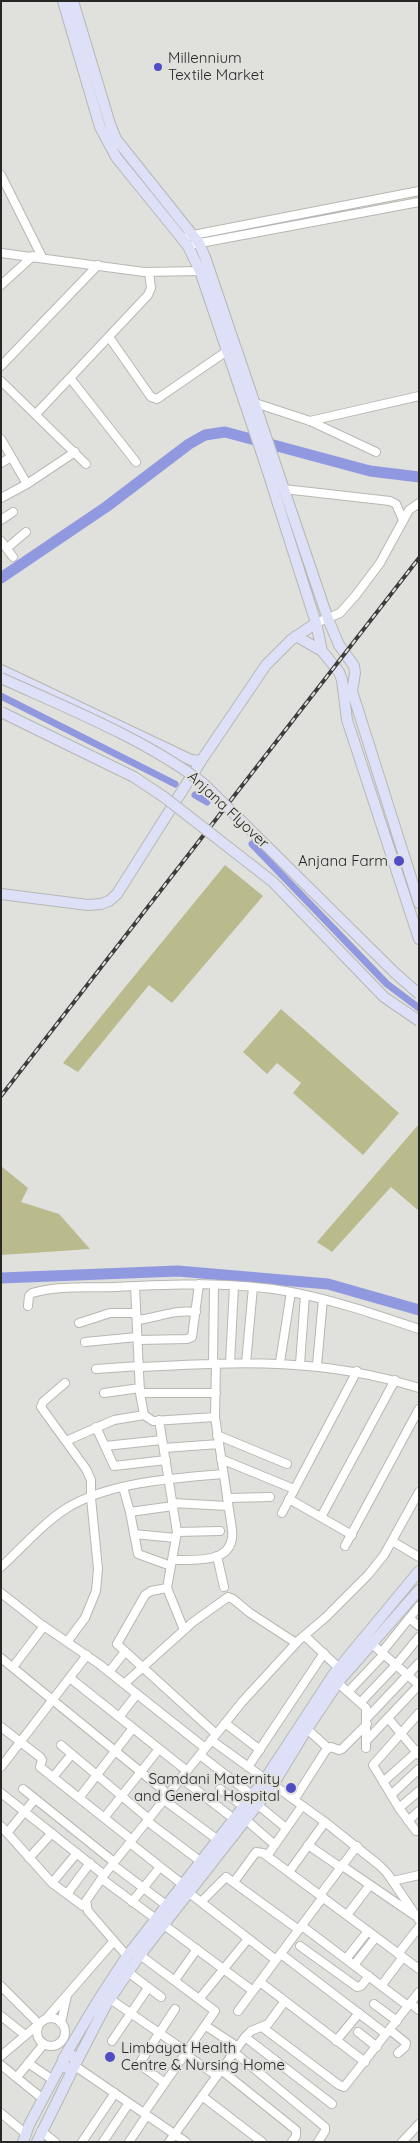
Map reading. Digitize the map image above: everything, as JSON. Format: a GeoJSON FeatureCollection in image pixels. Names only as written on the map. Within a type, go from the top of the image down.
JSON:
{"type":"FeatureCollection","features":[{"type":"Feature","properties":{"kind":"main road"},"geometry":{"type":"LineString","coordinates":[[63,1],[100,127],[107,143],[116,157],[181,237],[193,241]]}},
{"type":"Feature","properties":{"kind":"main road"},"geometry":{"type":"LineString","coordinates":[[73,1],[116,140],[205,257],[270,462],[316,623],[322,651]]}},
{"type":"Feature","properties":{"kind":"main road"},"geometry":{"type":"LineString","coordinates":[[193,241],[200,271],[227,351],[253,408]]}},
{"type":"Feature","properties":{"kind":"main road"},"geometry":{"type":"LineString","coordinates":[[270,462],[284,489],[328,619],[339,645],[354,666],[355,673],[352,691],[418,900]]}},
{"type":"Feature","properties":{"kind":"main road"},"geometry":{"type":"LineString","coordinates":[[1,894],[88,905],[109,901],[120,890],[163,819],[266,665],[296,636],[316,623]]}},
{"type":"Feature","properties":{"kind":"main road"},"geometry":{"type":"LineString","coordinates":[[296,636],[322,651],[339,672],[342,680],[347,720],[419,939]]}},
{"type":"Feature","properties":{"kind":"main road"},"geometry":{"type":"LineString","coordinates":[[1,670],[191,760],[202,761]]}},
{"type":"Feature","properties":{"kind":"main road","name":"Anjana Flyover"},"geometry":{"type":"LineString","coordinates":[[1,678],[92,720],[187,772],[204,784],[395,973],[419,994]]}},
{"type":"Feature","properties":{"kind":"main road","name":"Anjana Flyover"},"geometry":{"type":"LineString","coordinates":[[1,712],[134,777],[164,797],[273,882],[384,997],[419,1021]]}},
{"type":"Feature","properties":{"kind":"main road"},"geometry":{"type":"LineString","coordinates":[[269,1782],[342,1671],[419,1571]]}},
{"type":"Feature","properties":{"kind":"main road"},"geometry":{"type":"LineString","coordinates":[[25,2138],[64,2059],[97,2002],[127,1956],[159,1922],[185,1888],[246,1820],[255,1800],[307,1729],[338,1683],[342,1671],[372,1644],[419,1590]]}},
{"type":"Feature","properties":{"kind":"main road"},"geometry":{"type":"LineString","coordinates":[[37,2142],[110,1999],[140,1955],[159,1922],[166,1905],[185,1888],[200,1861],[244,1806],[255,1800]]}},
{"type":"Feature","properties":{"kind":"main road"},"geometry":{"type":"LineString","coordinates":[[64,2059],[65,2067],[75,2065]]}},
{"type":"Feature","properties":{"kind":"street"},"geometry":{"type":"LineString","coordinates":[[1,175],[37,257]]}},
{"type":"Feature","properties":{"kind":"street"},"geometry":{"type":"LineString","coordinates":[[193,241],[419,190]]}},
{"type":"Feature","properties":{"kind":"street"},"geometry":{"type":"LineString","coordinates":[[193,241],[419,202]]}},
{"type":"Feature","properties":{"kind":"street"},"geometry":{"type":"LineString","coordinates":[[1,254],[149,272],[200,271]]}},
{"type":"Feature","properties":{"kind":"street"},"geometry":{"type":"LineString","coordinates":[[1,286],[37,257]]}},
{"type":"Feature","properties":{"kind":"street"},"geometry":{"type":"LineString","coordinates":[[1,366],[98,265]]}},
{"type":"Feature","properties":{"kind":"street"},"geometry":{"type":"LineString","coordinates":[[36,414],[148,295],[151,288],[149,272]]}},
{"type":"Feature","properties":{"kind":"street"},"geometry":{"type":"LineString","coordinates":[[109,337],[151,397],[157,399],[227,351]]}},
{"type":"Feature","properties":{"kind":"street"},"geometry":{"type":"LineString","coordinates":[[70,378],[136,462]]}},
{"type":"Feature","properties":{"kind":"street"},"geometry":{"type":"LineString","coordinates":[[1,381],[86,464]]}},
{"type":"Feature","properties":{"kind":"street"},"geometry":{"type":"LineString","coordinates":[[310,420],[419,396]]}},
{"type":"Feature","properties":{"kind":"street"},"geometry":{"type":"LineString","coordinates":[[253,408],[310,420],[376,452]]}},
{"type":"Feature","properties":{"kind":"street"},"geometry":{"type":"LineString","coordinates":[[1,439],[27,484]]}},
{"type":"Feature","properties":{"kind":"street"},"geometry":{"type":"LineString","coordinates":[[1,498],[27,484],[75,452]]}},
{"type":"Feature","properties":{"kind":"street"},"geometry":{"type":"LineString","coordinates":[[1,463],[12,457]]}},
{"type":"Feature","properties":{"kind":"street"},"geometry":{"type":"LineString","coordinates":[[284,489],[390,501],[396,504],[403,520]]}},
{"type":"Feature","properties":{"kind":"street"},"geometry":{"type":"LineString","coordinates":[[316,623],[340,613],[356,595],[380,563],[409,510],[419,503]]}},
{"type":"Feature","properties":{"kind":"street"},"geometry":{"type":"LineString","coordinates":[[1,520],[13,512]]}},
{"type":"Feature","properties":{"kind":"street"},"geometry":{"type":"LineString","coordinates":[[7,548],[26,532]]}},
{"type":"Feature","properties":{"kind":"street"},"geometry":{"type":"LineString","coordinates":[[1,541],[13,556]]}},
{"type":"Feature","properties":{"kind":"street"},"geometry":{"type":"LineString","coordinates":[[407,903],[418,900]]}},
{"type":"Feature","properties":{"kind":"street"},"geometry":{"type":"LineString","coordinates":[[85,1342],[190,1338],[193,1334],[199,1284]]}},
{"type":"Feature","properties":{"kind":"street"},"geometry":{"type":"LineString","coordinates":[[28,1306],[29,1296],[36,1292],[199,1284],[253,1286],[323,1299],[419,1329]]}},
{"type":"Feature","properties":{"kind":"street"},"geometry":{"type":"LineString","coordinates":[[123,1487],[139,1556],[171,1563],[199,1560],[217,1556],[227,1551],[232,1544],[228,1502],[215,1417],[214,1285]]}},
{"type":"Feature","properties":{"kind":"street"},"geometry":{"type":"LineString","coordinates":[[135,1286],[140,1390],[144,1415],[150,1420],[215,1417]]}},
{"type":"Feature","properties":{"kind":"street"},"geometry":{"type":"LineString","coordinates":[[230,1363],[234,1286]]}},
{"type":"Feature","properties":{"kind":"street"},"geometry":{"type":"LineString","coordinates":[[246,1363],[253,1286]]}},
{"type":"Feature","properties":{"kind":"street"},"geometry":{"type":"LineString","coordinates":[[280,1362],[290,1292]]}},
{"type":"Feature","properties":{"kind":"street"},"geometry":{"type":"LineString","coordinates":[[300,1364],[305,1295]]}},
{"type":"Feature","properties":{"kind":"street"},"geometry":{"type":"LineString","coordinates":[[317,1365],[323,1299]]}},
{"type":"Feature","properties":{"kind":"street"},"geometry":{"type":"LineString","coordinates":[[79,1323],[110,1313],[136,1317],[157,1317],[179,1311],[196,1312]]}},
{"type":"Feature","properties":{"kind":"street"},"geometry":{"type":"LineString","coordinates":[[96,1369],[214,1363],[280,1362],[357,1371],[419,1388]]}},
{"type":"Feature","properties":{"kind":"street"},"geometry":{"type":"LineString","coordinates":[[282,1514],[357,1371]]}},
{"type":"Feature","properties":{"kind":"street"},"geometry":{"type":"LineString","coordinates":[[321,1517],[395,1380]]}},
{"type":"Feature","properties":{"kind":"street"},"geometry":{"type":"LineString","coordinates":[[64,1383],[43,1402],[41,1408],[90,1477],[98,1569],[96,1591],[86,1618],[67,1642]]}},
{"type":"Feature","properties":{"kind":"street"},"geometry":{"type":"LineString","coordinates":[[104,1393],[140,1390],[216,1393]]}},
{"type":"Feature","properties":{"kind":"street"},"geometry":{"type":"LineString","coordinates":[[345,1546],[419,1409]]}},
{"type":"Feature","properties":{"kind":"street"},"geometry":{"type":"LineString","coordinates":[[66,1441],[118,1418],[144,1415]]}},
{"type":"Feature","properties":{"kind":"street"},"geometry":{"type":"LineString","coordinates":[[159,1420],[173,1504],[176,1535],[168,1588],[184,1630]]}},
{"type":"Feature","properties":{"kind":"street"},"geometry":{"type":"LineString","coordinates":[[96,1427],[112,1464],[116,1467],[166,1460]]}},
{"type":"Feature","properties":{"kind":"street"},"geometry":{"type":"LineString","coordinates":[[217,1434],[287,1464]]}},
{"type":"Feature","properties":{"kind":"street"},"geometry":{"type":"LineString","coordinates":[[105,1446],[219,1444]]}},
{"type":"Feature","properties":{"kind":"street"},"geometry":{"type":"LineString","coordinates":[[221,1459],[294,1489]]}},
{"type":"Feature","properties":{"kind":"street"},"geometry":{"type":"LineString","coordinates":[[1,1567],[71,1506],[123,1487],[169,1479],[223,1474]]}},
{"type":"Feature","properties":{"kind":"street"},"geometry":{"type":"LineString","coordinates":[[85,1904],[113,1863],[225,1723],[296,1643],[352,1593],[384,1555],[419,1492]]}},
{"type":"Feature","properties":{"kind":"street"},"geometry":{"type":"LineString","coordinates":[[130,1512],[173,1504],[228,1502],[270,1497]]}},
{"type":"Feature","properties":{"kind":"street"},"geometry":{"type":"LineString","coordinates":[[289,1499],[352,1535]]}},
{"type":"Feature","properties":{"kind":"street"},"geometry":{"type":"LineString","coordinates":[[134,1534],[176,1535],[220,1531]]}},
{"type":"Feature","properties":{"kind":"street"},"geometry":{"type":"LineString","coordinates":[[392,1541],[419,1557]]}},
{"type":"Feature","properties":{"kind":"street"},"geometry":{"type":"LineString","coordinates":[[217,1556],[224,1587]]}},
{"type":"Feature","properties":{"kind":"street"},"geometry":{"type":"LineString","coordinates":[[168,1588],[151,1591],[145,1595],[118,1640],[118,1647],[248,1767],[325,1822],[379,1865],[417,1915]]}},
{"type":"Feature","properties":{"kind":"street"},"geometry":{"type":"LineString","coordinates":[[1,1594],[109,1672],[205,1748]]}},
{"type":"Feature","properties":{"kind":"street"},"geometry":{"type":"LineString","coordinates":[[124,1684],[184,1630],[224,1599],[231,1597],[250,1613],[296,1643]]}},
{"type":"Feature","properties":{"kind":"street"},"geometry":{"type":"LineString","coordinates":[[349,1691],[383,1653],[419,1606]]}},
{"type":"Feature","properties":{"kind":"street"},"geometry":{"type":"LineString","coordinates":[[409,1618],[419,1626]]}},
{"type":"Feature","properties":{"kind":"street"},"geometry":{"type":"LineString","coordinates":[[12,1667],[44,1626]]}},
{"type":"Feature","properties":{"kind":"street"},"geometry":{"type":"LineString","coordinates":[[304,1636],[342,1671]]}},
{"type":"Feature","properties":{"kind":"street"},"geometry":{"type":"LineString","coordinates":[[361,1702],[419,1637]]}},
{"type":"Feature","properties":{"kind":"street"},"geometry":{"type":"LineString","coordinates":[[338,1683],[366,1708],[367,1744],[419,1685],[372,1644]]}},
{"type":"Feature","properties":{"kind":"street"},"geometry":{"type":"LineString","coordinates":[[109,1672],[124,1653]]}},
{"type":"Feature","properties":{"kind":"street"},"geometry":{"type":"LineString","coordinates":[[248,1767],[324,1653]]}},
{"type":"Feature","properties":{"kind":"street"},"geometry":{"type":"LineString","coordinates":[[1,1767],[87,1656]]}},
{"type":"Feature","properties":{"kind":"street"},"geometry":{"type":"LineString","coordinates":[[1,1658],[141,1772],[166,1797],[218,1840]]}},
{"type":"Feature","properties":{"kind":"street"},"geometry":{"type":"LineString","coordinates":[[307,1729],[328,1748],[342,1749],[419,1663]]}},
{"type":"Feature","properties":{"kind":"street"},"geometry":{"type":"LineString","coordinates":[[70,1678],[187,1771]]}},
{"type":"Feature","properties":{"kind":"street"},"geometry":{"type":"LineString","coordinates":[[119,1717],[137,1694]]}},
{"type":"Feature","properties":{"kind":"street"},"geometry":{"type":"LineString","coordinates":[[419,1713],[373,1763],[373,1767],[399,1808],[418,1831],[419,1840]]}},
{"type":"Feature","properties":{"kind":"street"},"geometry":{"type":"LineString","coordinates":[[383,1782],[418,1752],[400,1734],[388,1718]]}},
{"type":"Feature","properties":{"kind":"street"},"geometry":{"type":"LineString","coordinates":[[225,1723],[260,1750]]}},
{"type":"Feature","properties":{"kind":"street"},"geometry":{"type":"LineString","coordinates":[[1,1726],[40,1757],[42,1760],[40,1766],[53,1778],[104,1818],[200,1902],[248,1939],[406,2043],[405,2047],[398,2053]]}},
{"type":"Feature","properties":{"kind":"street"},"geometry":{"type":"LineString","coordinates":[[79,1798],[133,1728]]}},
{"type":"Feature","properties":{"kind":"street"},"geometry":{"type":"LineString","coordinates":[[61,1746],[148,1820],[200,1861]]}},
{"type":"Feature","properties":{"kind":"street"},"geometry":{"type":"LineString","coordinates":[[294,1800],[328,1748]]}},
{"type":"Feature","properties":{"kind":"street"},"geometry":{"type":"LineString","coordinates":[[104,1818],[159,1749]]}},
{"type":"Feature","properties":{"kind":"street"},"geometry":{"type":"LineString","coordinates":[[53,1778],[72,1754]]}},
{"type":"Feature","properties":{"kind":"street"},"geometry":{"type":"LineString","coordinates":[[200,1755],[286,1828]]}},
{"type":"Feature","properties":{"kind":"street"},"geometry":{"type":"LineString","coordinates":[[391,1795],[419,1769]]}},
{"type":"Feature","properties":{"kind":"street"},"geometry":{"type":"LineString","coordinates":[[181,1778],[234,1819]]}},
{"type":"Feature","properties":{"kind":"street"},"geometry":{"type":"LineString","coordinates":[[23,1789],[166,1905]]}},
{"type":"Feature","properties":{"kind":"street"},"geometry":{"type":"LineString","coordinates":[[220,1789],[244,1806]]}},
{"type":"Feature","properties":{"kind":"street"},"geometry":{"type":"LineString","coordinates":[[399,1808],[419,1791]]}},
{"type":"Feature","properties":{"kind":"street"},"geometry":{"type":"LineString","coordinates":[[1,1793],[77,1853],[132,1902],[253,1991]]}},
{"type":"Feature","properties":{"kind":"street"},"geometry":{"type":"LineString","coordinates":[[7,1833],[35,1799]]}},
{"type":"Feature","properties":{"kind":"street"},"geometry":{"type":"LineString","coordinates":[[268,1856],[302,1806]]}},
{"type":"Feature","properties":{"kind":"street"},"geometry":{"type":"LineString","coordinates":[[408,1821],[419,1811]]}},
{"type":"Feature","properties":{"kind":"street"},"geometry":{"type":"LineString","coordinates":[[246,1820],[275,1845]]}},
{"type":"Feature","properties":{"kind":"street"},"geometry":{"type":"LineString","coordinates":[[289,1872],[325,1822]]}},
{"type":"Feature","properties":{"kind":"street"},"geometry":{"type":"LineString","coordinates":[[1,1826],[52,1883],[83,1906],[85,1904]]}},
{"type":"Feature","properties":{"kind":"street"},"geometry":{"type":"LineString","coordinates":[[29,1858],[52,1834]]}},
{"type":"Feature","properties":{"kind":"street"},"geometry":{"type":"LineString","coordinates":[[308,1845],[417,1915]]}},
{"type":"Feature","properties":{"kind":"street"},"geometry":{"type":"LineString","coordinates":[[238,2011],[300,1928],[341,1866],[357,1846]]}},
{"type":"Feature","properties":{"kind":"street"},"geometry":{"type":"LineString","coordinates":[[234,1882],[256,1852],[259,1851],[419,1969]]}},
{"type":"Feature","properties":{"kind":"street"},"geometry":{"type":"LineString","coordinates":[[52,1883],[77,1853]]}},
{"type":"Feature","properties":{"kind":"street"},"geometry":{"type":"LineString","coordinates":[[67,1894],[90,1864]]}},
{"type":"Feature","properties":{"kind":"street"},"geometry":{"type":"LineString","coordinates":[[132,1902],[160,1867]]}},
{"type":"Feature","properties":{"kind":"street"},"geometry":{"type":"LineString","coordinates":[[393,1881],[419,1876]]}},
{"type":"Feature","properties":{"kind":"street"},"geometry":{"type":"LineString","coordinates":[[200,1902],[224,1878],[228,1878],[381,1986],[419,2010]]}},
{"type":"Feature","properties":{"kind":"street"},"geometry":{"type":"LineString","coordinates":[[348,1916],[370,1885]]}},
{"type":"Feature","properties":{"kind":"street"},"geometry":{"type":"LineString","coordinates":[[85,1904],[88,1911],[113,1942],[127,1956]]}},
{"type":"Feature","properties":{"kind":"street"},"geometry":{"type":"LineString","coordinates":[[381,1986],[419,1927]]}},
{"type":"Feature","properties":{"kind":"street"},"geometry":{"type":"LineString","coordinates":[[343,1977],[368,1931]]}},
{"type":"Feature","properties":{"kind":"street"},"geometry":{"type":"LineString","coordinates":[[351,1963],[376,1937]]}},
{"type":"Feature","properties":{"kind":"street"},"geometry":{"type":"LineString","coordinates":[[200,1998],[248,1939]]}},
{"type":"Feature","properties":{"kind":"street"},"geometry":{"type":"LineString","coordinates":[[1,2056],[68,1993],[113,1942]]}},
{"type":"Feature","properties":{"kind":"street"},"geometry":{"type":"LineString","coordinates":[[300,1946],[359,1987],[369,1976]]}},
{"type":"Feature","properties":{"kind":"street"},"geometry":{"type":"LineString","coordinates":[[175,1980],[197,1949]]}},
{"type":"Feature","properties":{"kind":"street"},"geometry":{"type":"LineString","coordinates":[[129,2142],[165,2083],[215,2011],[140,1955]]}},
{"type":"Feature","properties":{"kind":"street"},"geometry":{"type":"LineString","coordinates":[[128,1972],[161,1997]]}},
{"type":"Feature","properties":{"kind":"street"},"geometry":{"type":"LineString","coordinates":[[260,1982],[365,2062]]}},
{"type":"Feature","properties":{"kind":"street"},"geometry":{"type":"LineString","coordinates":[[1,1986],[40,2020]]}},
{"type":"Feature","properties":{"kind":"street"},"geometry":{"type":"LineString","coordinates":[[112,2041],[148,1988]]}},
{"type":"Feature","properties":{"kind":"street"},"geometry":{"type":"LineString","coordinates":[[262,2027],[342,2087],[346,2086],[419,1992]]}},
{"type":"Feature","properties":{"kind":"street"},"geometry":{"type":"LineString","coordinates":[[61,2023],[68,1993]]}},
{"type":"Feature","properties":{"kind":"street"},"geometry":{"type":"LineString","coordinates":[[110,1999],[186,2053],[219,2073],[296,2130],[296,2136],[292,2142]]}},
{"type":"Feature","properties":{"kind":"street"},"geometry":{"type":"LineString","coordinates":[[169,2142],[245,2037],[251,2031],[268,2024],[285,2001]]}},
{"type":"Feature","properties":{"kind":"street"},"geometry":{"type":"LineString","coordinates":[[374,2004],[397,2021]]}},
{"type":"Feature","properties":{"kind":"street"},"geometry":{"type":"LineString","coordinates":[[165,2083],[139,2064],[158,2032],[175,2009]]}},
{"type":"Feature","properties":{"kind":"street"},"geometry":{"type":"LineString","coordinates":[[336,2041],[358,2013]]}},
{"type":"Feature","properties":{"kind":"street"},"geometry":{"type":"LineString","coordinates":[[1,2016],[25,2034]]}},
{"type":"Feature","properties":{"kind":"street"},"geometry":{"type":"LineString","coordinates":[[40,2020],[52,2018],[61,2023],[65,2030],[64,2037],[56,2046]]}},
{"type":"Feature","properties":{"kind":"street"},"geometry":{"type":"LineString","coordinates":[[40,2020],[36,2034],[43,2044],[56,2046],[64,2059]]}},
{"type":"Feature","properties":{"kind":"street"},"geometry":{"type":"LineString","coordinates":[[206,2026],[236,2049],[325,2127],[318,2142]]}},
{"type":"Feature","properties":{"kind":"street"},"geometry":{"type":"LineString","coordinates":[[358,2032],[377,2047]]}},
{"type":"Feature","properties":{"kind":"street"},"geometry":{"type":"LineString","coordinates":[[245,2037],[332,2104]]}},
{"type":"Feature","properties":{"kind":"street"},"geometry":{"type":"LineString","coordinates":[[17,2078],[43,2044]]}},
{"type":"Feature","properties":{"kind":"street"},"geometry":{"type":"LineString","coordinates":[[28,2063],[53,2080]]}},
{"type":"Feature","properties":{"kind":"street"},"geometry":{"type":"LineString","coordinates":[[1,2064],[43,2099]]}},
{"type":"Feature","properties":{"kind":"street"},"geometry":{"type":"LineString","coordinates":[[75,2065],[186,2142]]}},
{"type":"Feature","properties":{"kind":"street"},"geometry":{"type":"LineString","coordinates":[[82,2142],[115,2093]]}},
{"type":"Feature","properties":{"kind":"street"},"geometry":{"type":"LineString","coordinates":[[202,2096],[262,2142]]}},
{"type":"Feature","properties":{"kind":"street"},"geometry":{"type":"LineString","coordinates":[[103,2142],[129,2103]]}},
{"type":"Feature","properties":{"kind":"street"},"geometry":{"type":"LineString","coordinates":[[1,2113],[25,2138]]}},
{"type":"Feature","properties":{"kind":"street"},"geometry":{"type":"LineString","coordinates":[[402,2142],[419,2124]]}},
{"type":"Feature","properties":{"kind":"street"},"geometry":{"type":"LineString","coordinates":[[41,2131],[55,2142]]}},
{"type":"Feature","properties":{"kind":"green space"},"geometry":{"type":"Polygon","coordinates":[[[225,865],[263,896],[172,1003],[149,985],[78,1072],[63,1063],[225,865]]]}},
{"type":"Feature","properties":{"kind":"green space"},"geometry":{"type":"Polygon","coordinates":[[[281,1009],[399,1113],[363,1155],[293,1093],[301,1083],[277,1063],[267,1074],[243,1052],[281,1009]]]}},
{"type":"Feature","properties":{"kind":"green space"},"geometry":{"type":"Polygon","coordinates":[[[419,1124],[419,1211],[391,1187],[332,1252],[317,1242],[419,1124]]]}},
{"type":"Feature","properties":{"kind":"green space"},"geometry":{"type":"Polygon","coordinates":[[[1,1166],[28,1188],[21,1202],[59,1214],[90,1249],[1,1255],[1,1166]]]}},
{"type":"Feature","properties":{"kind":"waterway"},"geometry":{"type":"LineString","coordinates":[[1,578],[106,507],[189,444],[205,435],[225,432],[370,471],[419,477]]}},
{"type":"Feature","properties":{"kind":"waterway"},"geometry":{"type":"LineString","coordinates":[[1,696],[175,784]]}},
{"type":"Feature","properties":{"kind":"waterway"},"geometry":{"type":"LineString","coordinates":[[195,795],[207,802]]}},
{"type":"Feature","properties":{"kind":"waterway"},"geometry":{"type":"LineString","coordinates":[[252,844],[387,984],[419,1008]]}},
{"type":"Feature","properties":{"kind":"waterway"},"geometry":{"type":"LineString","coordinates":[[1,1278],[178,1271],[328,1284],[419,1310]]}},
{"type":"Feature","properties":{"kind":"railway"},"geometry":{"type":"LineString","coordinates":[[1,1096],[419,558]]}},
{"type":"Feature","properties":{"kind":"place","name":"Millennium Textile Market"},"geometry":{"type":"Point","coordinates":[158,67]}},
{"type":"Feature","properties":{"kind":"place","name":"Anjana Farm"},"geometry":{"type":"Point","coordinates":[399,861]}},
{"type":"Feature","properties":{"kind":"place","name":"Samdani Maternity and General Hospital"},"geometry":{"type":"Point","coordinates":[291,1788]}},
{"type":"Feature","properties":{"kind":"place","name":"Limbayat Health Centre & Nursing Home"},"geometry":{"type":"Point","coordinates":[110,2057]}}]}
